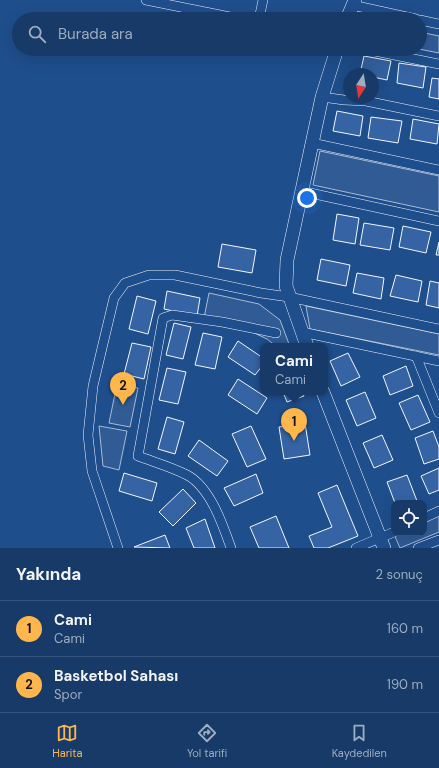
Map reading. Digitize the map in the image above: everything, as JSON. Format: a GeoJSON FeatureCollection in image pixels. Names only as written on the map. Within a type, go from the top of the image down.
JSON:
{"type":"FeatureCollection","features":[{"type":"Feature","properties":{"kind":"street"},"geometry":{"type":"LineString","coordinates":[[146,0],[205,12]]}},
{"type":"Feature","properties":{"kind":"street"},"geometry":{"type":"LineString","coordinates":[[260,12],[263,0]]}},
{"type":"Feature","properties":{"kind":"street"},"geometry":{"type":"LineString","coordinates":[[350,12],[354,2],[390,12]]}},
{"type":"Feature","properties":{"kind":"street"},"geometry":{"type":"LineString","coordinates":[[427,21],[439,24]]}},
{"type":"Feature","properties":{"kind":"street"},"geometry":{"type":"LineString","coordinates":[[306,343],[286,286],[287,260],[322,97],[335,56]]}},
{"type":"Feature","properties":{"kind":"street"},"geometry":{"type":"LineString","coordinates":[[400,56],[439,64]]}},
{"type":"Feature","properties":{"kind":"street"},"geometry":{"type":"LineString","coordinates":[[322,97],[366,101],[439,116]]}},
{"type":"Feature","properties":{"kind":"street"},"geometry":{"type":"LineString","coordinates":[[312,143],[439,170]]}},
{"type":"Feature","properties":{"kind":"street"},"geometry":{"type":"LineString","coordinates":[[302,192],[439,221]]}},
{"type":"Feature","properties":{"kind":"street"},"geometry":{"type":"LineString","coordinates":[[118,548],[92,470],[88,436],[93,386],[114,298],[126,283],[149,275],[175,275],[261,293],[290,297],[439,329]]}},
{"type":"Feature","properties":{"kind":"street"},"geometry":{"type":"LineString","coordinates":[[231,548],[224,528],[207,493],[188,476],[138,456],[163,318],[172,315],[222,322],[276,333]]}},
{"type":"Feature","properties":{"kind":"street"},"geometry":{"type":"LineString","coordinates":[[302,332],[439,360]]}},
{"type":"Feature","properties":{"kind":"street"},"geometry":{"type":"LineString","coordinates":[[416,356],[439,414]]}},
{"type":"Feature","properties":{"kind":"street"},"geometry":{"type":"LineString","coordinates":[[324,395],[382,543]]}},
{"type":"Feature","properties":{"kind":"street"},"geometry":{"type":"LineString","coordinates":[[427,517],[439,511]]}},
{"type":"Feature","properties":{"kind":"street"},"geometry":{"type":"LineString","coordinates":[[356,548],[382,543],[391,535]]}},
{"type":"Feature","properties":{"kind":"street"},"geometry":{"type":"LineString","coordinates":[[418,548],[439,540]]}},
{"type":"Feature","properties":{"kind":"shaded area"},"geometry":{"type":"Polygon","coordinates":[[[427,33],[439,36],[439,53],[427,51],[427,33]]]}},
{"type":"Feature","properties":{"kind":"shaded area"},"geometry":{"type":"Polygon","coordinates":[[[320,151],[439,176],[439,212],[313,185],[320,151]]]}},
{"type":"Feature","properties":{"kind":"shaded area"},"geometry":{"type":"Polygon","coordinates":[[[209,293],[259,304],[280,320],[289,343],[272,343],[250,331],[203,323],[209,293]]]}},
{"type":"Feature","properties":{"kind":"shaded area"},"geometry":{"type":"Polygon","coordinates":[[[306,306],[439,334],[439,355],[310,329],[306,306]]]}},
{"type":"Feature","properties":{"kind":"shaded area"},"geometry":{"type":"Polygon","coordinates":[[[117,384],[138,388],[130,427],[109,423],[117,384]]]}},
{"type":"Feature","properties":{"kind":"shaded area"},"geometry":{"type":"Polygon","coordinates":[[[99,426],[127,431],[119,470],[103,466],[99,426]]]}},
{"type":"Feature","properties":{"kind":"shaded area"},"geometry":{"type":"Polygon","coordinates":[[[439,514],[439,532],[400,548],[395,536],[427,536],[427,519],[439,514]]]}},
{"type":"Feature","properties":{"kind":"building"},"geometry":{"type":"Polygon","coordinates":[[[364,56],[391,61],[387,80],[379,78],[379,68],[361,68],[364,56]]]}},
{"type":"Feature","properties":{"kind":"building"},"geometry":{"type":"Polygon","coordinates":[[[399,63],[426,67],[423,88],[397,83],[399,63]]]}},
{"type":"Feature","properties":{"kind":"building"},"geometry":{"type":"Polygon","coordinates":[[[432,78],[439,79],[439,99],[429,97],[432,78]]]}},
{"type":"Feature","properties":{"kind":"building"},"geometry":{"type":"Polygon","coordinates":[[[337,111],[363,116],[360,136],[333,131],[337,111]]]}},
{"type":"Feature","properties":{"kind":"building"},"geometry":{"type":"Polygon","coordinates":[[[371,117],[402,121],[398,143],[368,138],[371,117]]]}},
{"type":"Feature","properties":{"kind":"building"},"geometry":{"type":"Polygon","coordinates":[[[413,119],[439,124],[437,144],[410,139],[413,119]]]}},
{"type":"Feature","properties":{"kind":"building"},"geometry":{"type":"Polygon","coordinates":[[[337,214],[359,218],[355,244],[333,240],[337,214]]]}},
{"type":"Feature","properties":{"kind":"building"},"geometry":{"type":"Polygon","coordinates":[[[364,223],[394,228],[390,250],[360,245],[364,223]]]}},
{"type":"Feature","properties":{"kind":"building"},"geometry":{"type":"Polygon","coordinates":[[[403,226],[431,232],[426,253],[399,247],[403,226]]]}},
{"type":"Feature","properties":{"kind":"building"},"geometry":{"type":"Polygon","coordinates":[[[439,242],[439,255],[436,255],[439,242]]]}},
{"type":"Feature","properties":{"kind":"building"},"geometry":{"type":"Polygon","coordinates":[[[222,244],[256,250],[252,273],[218,267],[222,244]]]}},
{"type":"Feature","properties":{"kind":"building"},"geometry":{"type":"Polygon","coordinates":[[[321,259],[350,265],[346,286],[317,280],[321,259]]]}},
{"type":"Feature","properties":{"kind":"building"},"geometry":{"type":"Polygon","coordinates":[[[357,273],[384,278],[381,299],[353,293],[357,273]]]}},
{"type":"Feature","properties":{"kind":"building"},"geometry":{"type":"Polygon","coordinates":[[[396,275],[422,281],[418,302],[390,296],[396,275]]]}},
{"type":"Feature","properties":{"kind":"building"},"geometry":{"type":"Polygon","coordinates":[[[430,281],[439,283],[439,308],[426,305],[430,281]]]}},
{"type":"Feature","properties":{"kind":"building"},"geometry":{"type":"Polygon","coordinates":[[[167,291],[200,298],[197,316],[164,309],[167,291]]]}},
{"type":"Feature","properties":{"kind":"building"},"geometry":{"type":"Polygon","coordinates":[[[137,296],[156,301],[148,334],[129,329],[137,296]]]}},
{"type":"Feature","properties":{"kind":"building"},"geometry":{"type":"Polygon","coordinates":[[[174,323],[191,327],[183,359],[166,355],[174,323]]]}},
{"type":"Feature","properties":{"kind":"building"},"geometry":{"type":"Polygon","coordinates":[[[203,333],[222,337],[215,369],[195,365],[203,333]]]}},
{"type":"Feature","properties":{"kind":"building"},"geometry":{"type":"Polygon","coordinates":[[[238,341],[260,356],[260,369],[255,375],[228,357],[238,341]]]}},
{"type":"Feature","properties":{"kind":"building"},"geometry":{"type":"Polygon","coordinates":[[[132,343],[151,347],[144,379],[124,374],[132,343]]]}},
{"type":"Feature","properties":{"kind":"building"},"geometry":{"type":"Polygon","coordinates":[[[348,353],[360,377],[341,386],[330,361],[348,353]]]}},
{"type":"Feature","properties":{"kind":"building"},"geometry":{"type":"Polygon","coordinates":[[[406,366],[413,386],[390,395],[383,376],[406,366]]]}},
{"type":"Feature","properties":{"kind":"building"},"geometry":{"type":"Polygon","coordinates":[[[167,368],[186,372],[178,404],[159,400],[167,368]]]}},
{"type":"Feature","properties":{"kind":"building"},"geometry":{"type":"Polygon","coordinates":[[[238,379],[260,393],[260,395],[267,398],[257,414],[228,395],[238,379]]]}},
{"type":"Feature","properties":{"kind":"building"},"geometry":{"type":"Polygon","coordinates":[[[365,392],[376,418],[357,426],[346,400],[365,392]]]}},
{"type":"Feature","properties":{"kind":"building"},"geometry":{"type":"Polygon","coordinates":[[[284,395],[304,396],[287,402],[284,395]]]}},
{"type":"Feature","properties":{"kind":"building"},"geometry":{"type":"Polygon","coordinates":[[[418,395],[430,422],[411,430],[399,403],[418,395]]]}},
{"type":"Feature","properties":{"kind":"building"},"geometry":{"type":"Polygon","coordinates":[[[167,417],[184,422],[175,454],[158,449],[167,417]]]}},
{"type":"Feature","properties":{"kind":"building"},"geometry":{"type":"Polygon","coordinates":[[[305,423],[310,455],[284,459],[279,427],[305,423]]]}},
{"type":"Feature","properties":{"kind":"building"},"geometry":{"type":"Polygon","coordinates":[[[251,426],[266,459],[247,467],[232,434],[251,426]]]}},
{"type":"Feature","properties":{"kind":"building"},"geometry":{"type":"Polygon","coordinates":[[[433,431],[439,447],[439,459],[424,464],[415,438],[433,431]]]}},
{"type":"Feature","properties":{"kind":"building"},"geometry":{"type":"Polygon","coordinates":[[[382,435],[393,460],[374,468],[363,443],[382,435]]]}},
{"type":"Feature","properties":{"kind":"building"},"geometry":{"type":"Polygon","coordinates":[[[199,440],[228,461],[217,476],[188,456],[199,440]]]}},
{"type":"Feature","properties":{"kind":"building"},"geometry":{"type":"Polygon","coordinates":[[[439,468],[439,490],[429,494],[421,476],[439,468]]]}},
{"type":"Feature","properties":{"kind":"building"},"geometry":{"type":"Polygon","coordinates":[[[124,473],[157,483],[152,501],[119,491],[124,473]]]}},
{"type":"Feature","properties":{"kind":"building"},"geometry":{"type":"Polygon","coordinates":[[[256,474],[263,493],[234,506],[224,488],[256,474]]]}},
{"type":"Feature","properties":{"kind":"building"},"geometry":{"type":"Polygon","coordinates":[[[407,475],[417,500],[394,500],[387,482],[407,475]]]}},
{"type":"Feature","properties":{"kind":"building"},"geometry":{"type":"Polygon","coordinates":[[[337,485],[358,536],[328,548],[314,548],[309,536],[332,527],[318,493],[337,485]]]}},
{"type":"Feature","properties":{"kind":"building"},"geometry":{"type":"Polygon","coordinates":[[[183,489],[196,503],[173,526],[159,512],[183,489]]]}},
{"type":"Feature","properties":{"kind":"building"},"geometry":{"type":"Polygon","coordinates":[[[276,516],[289,548],[259,548],[250,527],[276,516]]]}},
{"type":"Feature","properties":{"kind":"building"},"geometry":{"type":"Polygon","coordinates":[[[205,519],[215,548],[194,548],[186,528],[205,519]]]}},
{"type":"Feature","properties":{"kind":"building"},"geometry":{"type":"Polygon","coordinates":[[[165,535],[170,548],[134,547],[165,535]]]}},
{"type":"Feature","properties":{"kind":"place","name":"Basketbol Sahası"},"geometry":{"type":"Point","coordinates":[123,405]}},
{"type":"Feature","properties":{"kind":"place","name":"Cami"},"geometry":{"type":"Point","coordinates":[294,441]}}]}
